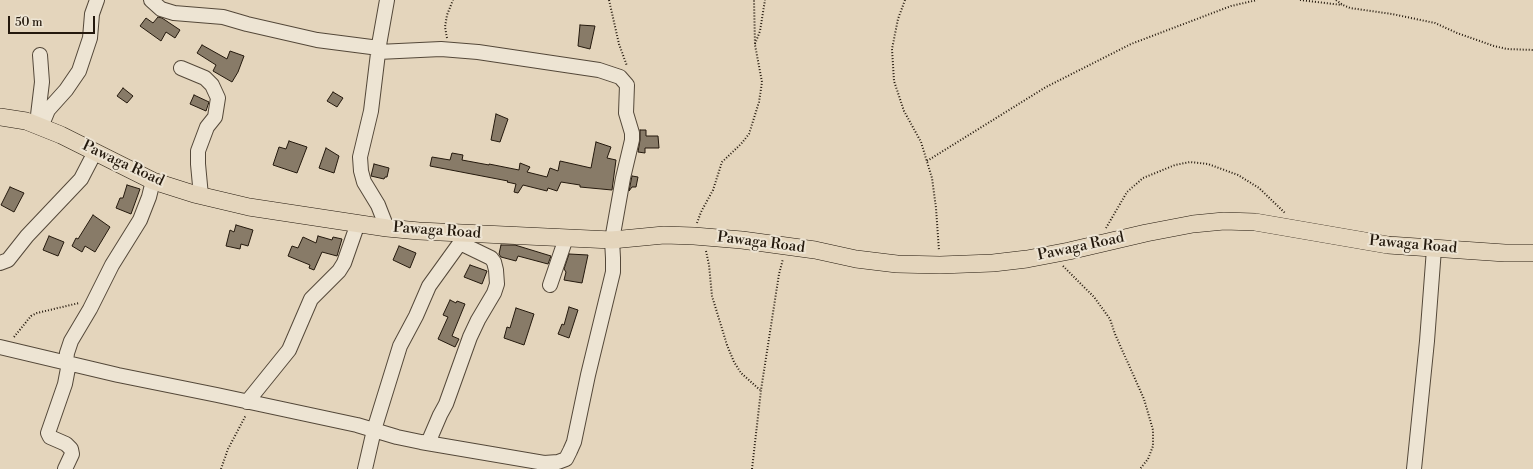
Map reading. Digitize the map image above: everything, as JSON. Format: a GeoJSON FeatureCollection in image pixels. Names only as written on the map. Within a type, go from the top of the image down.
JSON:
{"type":"FeatureCollection","features":[{"type":"Feature","properties":{"kind":"main road","name":"Pawaga Road"},"geometry":{"type":"LineString","coordinates":[[0,117],[42,125],[153,181],[201,196],[249,207],[466,239],[566,238],[612,240],[664,236],[698,236],[787,246],[890,263],[940,265],[993,263],[1050,255],[1193,224],[1255,222],[1388,245],[1505,253],[1533,253]]}},
{"type":"Feature","properties":{"kind":"street"},"geometry":{"type":"LineString","coordinates":[[42,125],[52,105],[66,90],[79,71],[90,38],[92,14],[97,0]]}},
{"type":"Feature","properties":{"kind":"street"},"geometry":{"type":"LineString","coordinates":[[3,348],[68,362],[118,376],[357,425],[428,443],[544,463],[558,462],[566,459],[574,442],[588,374],[613,272],[612,240],[623,178],[632,140],[632,133],[626,113],[627,96],[625,82],[615,74],[586,68],[478,52],[451,50],[378,50],[317,40],[223,17],[174,13],[161,9],[151,0]]}},
{"type":"Feature","properties":{"kind":"street"},"geometry":{"type":"LineString","coordinates":[[387,0],[378,50],[371,111],[360,158],[364,182],[378,205],[388,228]]}},
{"type":"Feature","properties":{"kind":"street"},"geometry":{"type":"LineString","coordinates":[[40,55],[42,82],[38,115],[42,125]]}},
{"type":"Feature","properties":{"kind":"street"},"geometry":{"type":"LineString","coordinates":[[181,68],[205,78],[212,85],[218,98],[215,117],[207,127],[198,151],[201,196]]}},
{"type":"Feature","properties":{"kind":"street"},"geometry":{"type":"LineString","coordinates":[[0,263],[8,260],[48,213],[81,179],[95,152]]}},
{"type":"Feature","properties":{"kind":"street"},"geometry":{"type":"LineString","coordinates":[[65,469],[72,454],[70,449],[66,444],[50,437],[48,433],[65,384],[71,341],[95,300],[112,266],[140,220],[149,197],[153,181]]}},
{"type":"Feature","properties":{"kind":"street"},"geometry":{"type":"LineString","coordinates":[[252,403],[289,350],[311,299],[339,271],[344,263],[358,223]]}},
{"type":"Feature","properties":{"kind":"street"},"geometry":{"type":"LineString","coordinates":[[550,285],[566,238]]}},
{"type":"Feature","properties":{"kind":"street"},"geometry":{"type":"LineString","coordinates":[[365,469],[374,430],[400,346],[416,316],[429,286],[466,239],[494,262],[497,284],[494,293],[470,337],[446,404],[428,443]]}},
{"type":"Feature","properties":{"kind":"street"},"geometry":{"type":"LineString","coordinates":[[1414,469],[1427,341],[1434,249]]}},
{"type":"Feature","properties":{"kind":"street"},"geometry":{"type":"LineString","coordinates":[[568,455],[569,469]]}},
{"type":"Feature","properties":{"kind":"path"},"geometry":{"type":"LineString","coordinates":[[451,50],[446,37],[445,27],[447,14],[454,0]]}},
{"type":"Feature","properties":{"kind":"path"},"geometry":{"type":"LineString","coordinates":[[609,0],[619,44],[628,72],[625,82]]}},
{"type":"Feature","properties":{"kind":"path"},"geometry":{"type":"LineString","coordinates":[[754,0],[755,45],[762,82],[759,102],[749,134],[722,162],[713,190],[701,212],[698,236],[709,265],[712,296],[727,345],[734,362],[741,373],[761,390]]}},
{"type":"Feature","properties":{"kind":"path"},"geometry":{"type":"LineString","coordinates":[[755,45],[760,32],[764,0]]}},
{"type":"Feature","properties":{"kind":"path"},"geometry":{"type":"LineString","coordinates":[[905,0],[898,19],[892,49],[894,81],[904,110],[921,142],[932,178],[936,208],[940,265]]}},
{"type":"Feature","properties":{"kind":"path"},"geometry":{"type":"LineString","coordinates":[[927,161],[1046,87],[1131,44],[1231,6],[1257,0]]}},
{"type":"Feature","properties":{"kind":"path"},"geometry":{"type":"LineString","coordinates":[[1300,0],[1343,5]]}},
{"type":"Feature","properties":{"kind":"path"},"geometry":{"type":"LineString","coordinates":[[1336,0],[1350,8],[1392,14],[1435,23],[1457,33],[1494,46],[1507,49],[1533,50]]}},
{"type":"Feature","properties":{"kind":"path"},"geometry":{"type":"LineString","coordinates":[[1097,244],[1127,192],[1143,178],[1175,165],[1190,162],[1202,162],[1221,168],[1248,181],[1276,204],[1300,229]]}},
{"type":"Feature","properties":{"kind":"path"},"geometry":{"type":"LineString","coordinates":[[752,469],[761,390],[779,274],[787,246]]}},
{"type":"Feature","properties":{"kind":"path"},"geometry":{"type":"LineString","coordinates":[[1050,255],[1083,285],[1110,319],[1115,334],[1144,399],[1153,430],[1153,446],[1148,459],[1140,469]]}},
{"type":"Feature","properties":{"kind":"path"},"geometry":{"type":"LineString","coordinates":[[3,348],[31,316],[36,313],[95,300]]}},
{"type":"Feature","properties":{"kind":"path"},"geometry":{"type":"LineString","coordinates":[[221,469],[228,449],[252,403]]}},
{"type":"Feature","properties":{"kind":"building"},"geometry":{"type":"Polygon","coordinates":[[[158,17],[180,30],[175,38],[166,32],[161,41],[140,26],[146,18],[153,23],[158,17]]]}},
{"type":"Feature","properties":{"kind":"building"},"geometry":{"type":"Polygon","coordinates":[[[580,25],[595,26],[590,49],[578,46],[580,25]]]}},
{"type":"Feature","properties":{"kind":"building"},"geometry":{"type":"Polygon","coordinates":[[[202,45],[227,59],[230,51],[244,56],[238,72],[232,82],[213,71],[216,65],[197,53],[202,45]]]}},
{"type":"Feature","properties":{"kind":"building"},"geometry":{"type":"Polygon","coordinates":[[[123,88],[133,96],[127,103],[117,96],[123,88]]]}},
{"type":"Feature","properties":{"kind":"building"},"geometry":{"type":"Polygon","coordinates":[[[333,92],[343,98],[337,107],[327,101],[333,92]]]}},
{"type":"Feature","properties":{"kind":"building"},"geometry":{"type":"Polygon","coordinates":[[[194,95],[209,102],[206,111],[190,104],[194,95]]]}},
{"type":"Feature","properties":{"kind":"building"},"geometry":{"type":"Polygon","coordinates":[[[496,114],[508,119],[500,142],[491,140],[496,114]]]}},
{"type":"Feature","properties":{"kind":"building"},"geometry":{"type":"Polygon","coordinates":[[[640,130],[646,130],[646,136],[658,136],[659,148],[645,148],[645,153],[638,152],[640,130]]]}},
{"type":"Feature","properties":{"kind":"building"},"geometry":{"type":"Polygon","coordinates":[[[289,141],[307,147],[297,173],[273,165],[279,147],[286,149],[289,141]]]}},
{"type":"Feature","properties":{"kind":"building"},"geometry":{"type":"Polygon","coordinates":[[[596,142],[611,147],[607,158],[616,160],[612,190],[580,187],[580,185],[561,182],[557,191],[548,188],[547,191],[523,185],[518,193],[514,192],[516,184],[507,182],[508,181],[430,166],[432,157],[450,160],[452,153],[463,155],[462,160],[519,170],[520,163],[530,167],[527,172],[547,177],[550,168],[558,171],[560,161],[591,168],[596,142]]]}},
{"type":"Feature","properties":{"kind":"building"},"geometry":{"type":"Polygon","coordinates":[[[326,148],[339,156],[334,173],[319,168],[326,148]]]}},
{"type":"Feature","properties":{"kind":"building"},"geometry":{"type":"Polygon","coordinates":[[[374,164],[389,168],[387,177],[384,179],[371,176],[374,164]]]}},
{"type":"Feature","properties":{"kind":"building"},"geometry":{"type":"Polygon","coordinates":[[[632,176],[638,177],[636,187],[632,187],[629,191],[632,176]]]}},
{"type":"Feature","properties":{"kind":"building"},"geometry":{"type":"Polygon","coordinates":[[[127,185],[140,189],[131,214],[116,208],[120,198],[123,198],[127,185]]]}},
{"type":"Feature","properties":{"kind":"building"},"geometry":{"type":"Polygon","coordinates":[[[10,187],[24,193],[14,212],[1,205],[10,187]]]}},
{"type":"Feature","properties":{"kind":"building"},"geometry":{"type":"Polygon","coordinates":[[[93,215],[110,227],[95,252],[85,246],[82,252],[72,246],[93,215]]]}},
{"type":"Feature","properties":{"kind":"building"},"geometry":{"type":"Polygon","coordinates":[[[236,225],[253,230],[248,246],[241,244],[240,249],[226,246],[230,230],[234,232],[236,225]]]}},
{"type":"Feature","properties":{"kind":"building"},"geometry":{"type":"Polygon","coordinates":[[[49,236],[64,242],[58,256],[43,250],[49,236]]]}},
{"type":"Feature","properties":{"kind":"building"},"geometry":{"type":"Polygon","coordinates":[[[318,236],[332,240],[333,237],[342,239],[337,256],[322,252],[314,270],[309,268],[310,265],[288,256],[292,246],[298,248],[303,237],[316,243],[318,236]]]}},
{"type":"Feature","properties":{"kind":"building"},"geometry":{"type":"Polygon","coordinates":[[[501,245],[515,245],[551,256],[548,264],[518,256],[516,261],[501,257],[499,254],[501,245]]]}},
{"type":"Feature","properties":{"kind":"building"},"geometry":{"type":"Polygon","coordinates":[[[399,246],[416,253],[410,268],[393,260],[399,246]]]}},
{"type":"Feature","properties":{"kind":"building"},"geometry":{"type":"Polygon","coordinates":[[[569,254],[588,255],[582,283],[564,280],[566,272],[564,269],[569,254]]]}},
{"type":"Feature","properties":{"kind":"building"},"geometry":{"type":"Polygon","coordinates":[[[470,265],[487,271],[482,284],[464,277],[470,265]]]}},
{"type":"Feature","properties":{"kind":"building"},"geometry":{"type":"Polygon","coordinates":[[[450,300],[456,303],[457,301],[465,304],[452,336],[459,339],[455,347],[438,339],[448,317],[443,315],[450,300]]]}},
{"type":"Feature","properties":{"kind":"building"},"geometry":{"type":"Polygon","coordinates":[[[569,307],[578,310],[569,338],[558,334],[562,324],[564,325],[569,307]]]}},
{"type":"Feature","properties":{"kind":"building"},"geometry":{"type":"Polygon","coordinates":[[[516,308],[534,314],[524,345],[504,338],[507,327],[510,328],[516,308]]]}}]}
